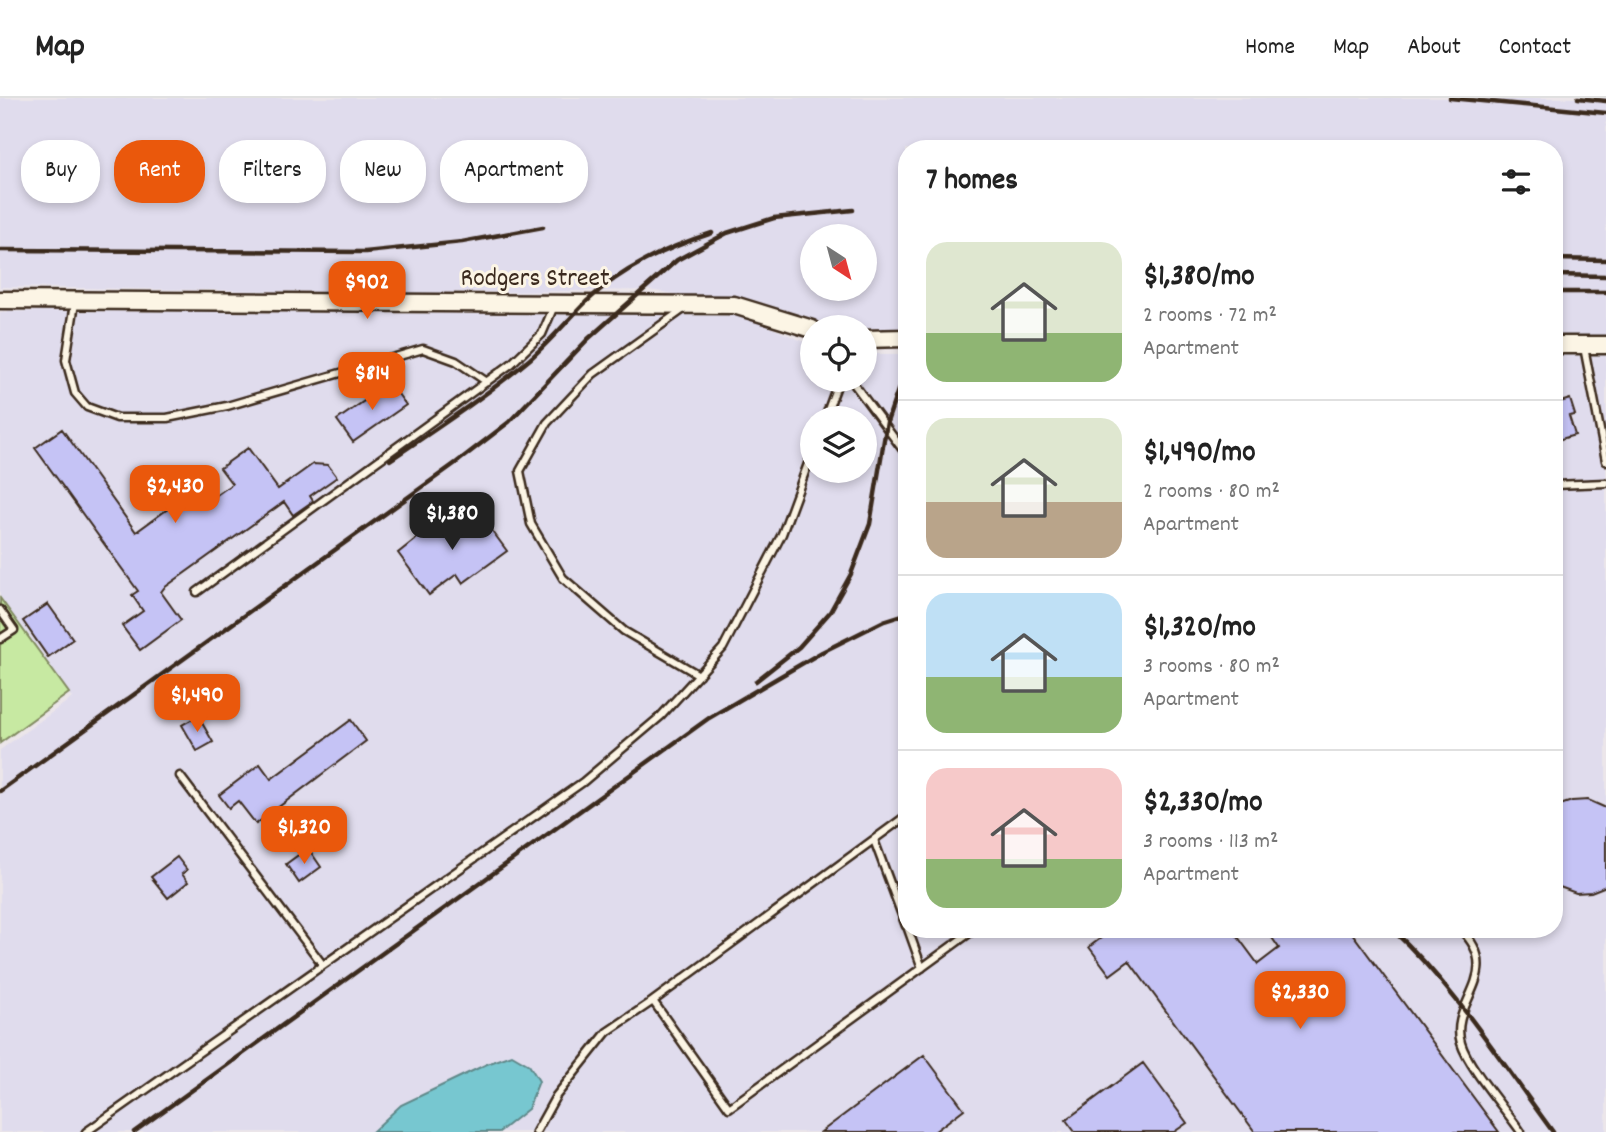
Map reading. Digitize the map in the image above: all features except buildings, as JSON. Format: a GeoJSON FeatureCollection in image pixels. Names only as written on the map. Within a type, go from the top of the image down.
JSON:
{"type":"FeatureCollection","features":[{"type":"Feature","properties":{"kind":"street","name":"Rodgers Street"},"geometry":{"type":"LineString","coordinates":[[0,300],[734,305],[800,325]]}},
{"type":"Feature","properties":{"kind":"street"},"geometry":{"type":"LineString","coordinates":[[877,339],[898,338]]}},
{"type":"Feature","properties":{"kind":"street"},"geometry":{"type":"LineString","coordinates":[[1563,345],[1606,345]]}},
{"type":"Feature","properties":{"kind":"lane"},"geometry":{"type":"LineString","coordinates":[[75,301],[66,360],[75,393],[87,407],[117,418],[167,418],[227,406],[424,349],[456,361],[487,382]]}},
{"type":"Feature","properties":{"kind":"lane"},"geometry":{"type":"LineString","coordinates":[[197,593],[511,364],[542,334],[555,304]]}},
{"type":"Feature","properties":{"kind":"lane"},"geometry":{"type":"LineString","coordinates":[[690,305],[593,374],[547,423],[520,471],[531,524],[563,578],[624,631],[699,675]]}},
{"type":"Feature","properties":{"kind":"lane"},"geometry":{"type":"LineString","coordinates":[[1584,345],[1606,461]]}},
{"type":"Feature","properties":{"kind":"lane"},"geometry":{"type":"LineString","coordinates":[[860,392],[898,443]]}},
{"type":"Feature","properties":{"kind":"lane"},"geometry":{"type":"LineString","coordinates":[[86,1132],[583,782],[661,716],[723,648],[782,534],[801,483]]}},
{"type":"Feature","properties":{"kind":"lane"},"geometry":{"type":"LineString","coordinates":[[1563,485],[1606,483]]}},
{"type":"Feature","properties":{"kind":"lane"},"geometry":{"type":"LineString","coordinates":[[0,610],[14,630],[0,639]]}},
{"type":"Feature","properties":{"kind":"lane"},"geometry":{"type":"LineString","coordinates":[[180,776],[323,965]]}},
{"type":"Feature","properties":{"kind":"lane"},"geometry":{"type":"LineString","coordinates":[[536,1132],[556,1096],[607,1032],[898,822]]}},
{"type":"Feature","properties":{"kind":"lane"},"geometry":{"type":"LineString","coordinates":[[873,840],[898,905]]}},
{"type":"Feature","properties":{"kind":"lane"},"geometry":{"type":"LineString","coordinates":[[911,938],[922,968]]}},
{"type":"Feature","properties":{"kind":"lane"},"geometry":{"type":"LineString","coordinates":[[653,1001],[729,1108],[963,938]]}},
{"type":"Feature","properties":{"kind":"lane"},"geometry":{"type":"LineString","coordinates":[[1469,938],[1480,965],[1460,1026],[1460,1041],[1467,1056],[1521,1132]]}},
{"type":"Feature","properties":{"kind":"shaded area"},"geometry":{"type":"Polygon","coordinates":[[[0,98],[1606,98],[1606,335],[1563,335],[1563,140],[898,140],[898,330],[877,329],[877,315],[800,316],[776,309],[649,290],[417,293],[0,287],[0,98]]]}},
{"type":"Feature","properties":{"kind":"shaded area"},"geometry":{"type":"Polygon","coordinates":[[[0,312],[743,316],[800,340],[800,392],[877,392],[877,354],[898,354],[898,938],[1563,938],[1563,356],[1606,356],[1606,1132],[0,1132],[0,750],[72,698],[0,598],[0,312]]]}},
{"type":"Feature","properties":{"kind":"green space"},"geometry":{"type":"Polygon","coordinates":[[[0,598],[69,693],[0,743],[0,598]]]}},
{"type":"Feature","properties":{"kind":"water"},"geometry":{"type":"Polygon","coordinates":[[[512,1055],[529,1065],[539,1081],[528,1109],[499,1132],[372,1132],[401,1105],[512,1055]]]}},
{"type":"Feature","properties":{"kind":"railway"},"geometry":{"type":"LineString","coordinates":[[1450,98],[1606,113]]}},
{"type":"Feature","properties":{"kind":"railway"},"geometry":{"type":"LineString","coordinates":[[1578,98],[1606,101]]}},
{"type":"Feature","properties":{"kind":"railway"},"geometry":{"type":"LineString","coordinates":[[0,791],[509,422],[588,339],[677,260],[727,233],[774,218],[853,210]]}},
{"type":"Feature","properties":{"kind":"railway"},"geometry":{"type":"LineString","coordinates":[[0,250],[365,252],[462,242],[543,227]]}},
{"type":"Feature","properties":{"kind":"railway"},"geometry":{"type":"LineString","coordinates":[[390,460],[513,373],[586,302],[614,279],[661,252],[712,233]]}},
{"type":"Feature","properties":{"kind":"railway"},"geometry":{"type":"LineString","coordinates":[[1563,259],[1606,260]]}},
{"type":"Feature","properties":{"kind":"railway"},"geometry":{"type":"LineString","coordinates":[[1563,275],[1606,276]]}},
{"type":"Feature","properties":{"kind":"railway"},"geometry":{"type":"LineString","coordinates":[[1563,292],[1606,292]]}},
{"type":"Feature","properties":{"kind":"railway"},"geometry":{"type":"LineString","coordinates":[[756,681],[799,647],[830,612],[851,574],[870,524],[887,422],[898,390]]}},
{"type":"Feature","properties":{"kind":"railway"},"geometry":{"type":"LineString","coordinates":[[134,1132],[709,718],[822,652],[898,617]]}},
{"type":"Feature","properties":{"kind":"railway"},"geometry":{"type":"LineString","coordinates":[[1401,938],[1457,1001],[1553,1132]]}}]}
